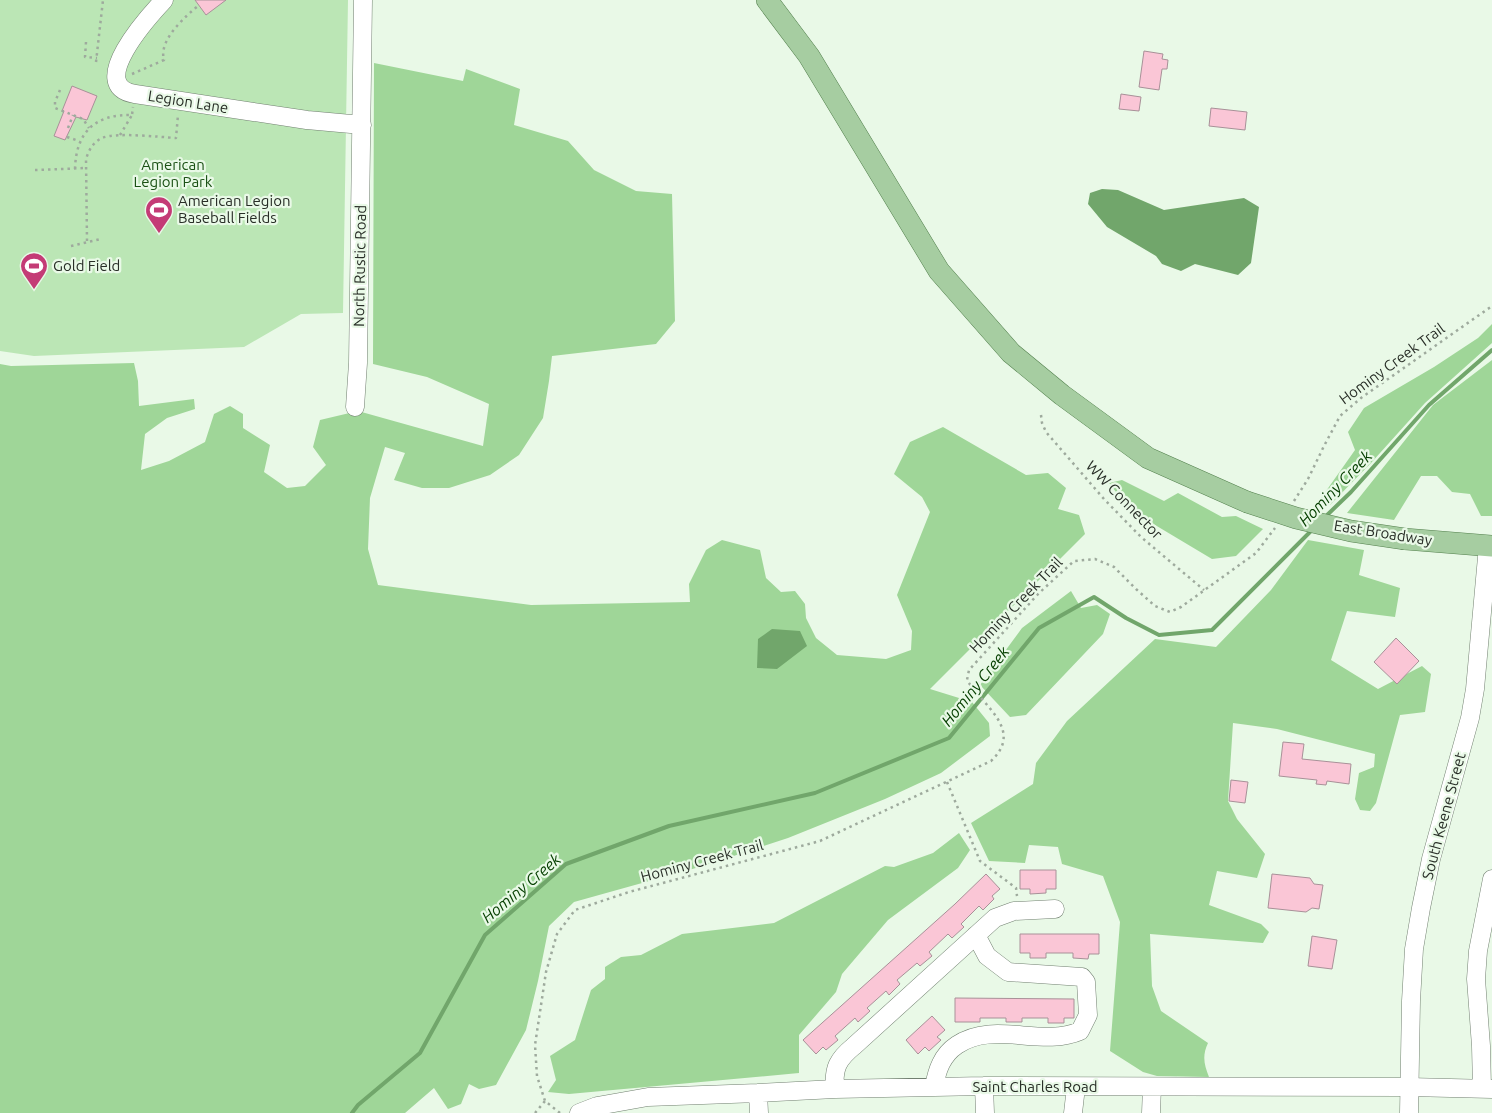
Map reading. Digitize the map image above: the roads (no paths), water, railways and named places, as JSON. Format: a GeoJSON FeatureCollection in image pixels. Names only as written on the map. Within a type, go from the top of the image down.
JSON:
{"type":"FeatureCollection","features":[{"type":"Feature","properties":{"kind":"main road","name":"East Broadway"},"geometry":{"type":"LineString","coordinates":[[767,0],[809,56],[939,271],[1011,353],[1062,395],[1148,458],[1247,502],[1296,518],[1351,531],[1406,539],[1490,546]]}},
{"type":"Feature","properties":{"kind":"street","name":"Legion Lane"},"geometry":{"type":"LineString","coordinates":[[164,0],[132,38],[122,56],[117,68],[116,78],[122,90],[135,94],[307,120],[362,125]]}},
{"type":"Feature","properties":{"kind":"street","name":"North Rustic Road"},"geometry":{"type":"LineString","coordinates":[[355,407],[358,363],[364,0]]}},
{"type":"Feature","properties":{"kind":"street","name":"South Keene Street"},"geometry":{"type":"LineString","coordinates":[[1409,1113],[1414,949],[1431,859],[1470,718],[1475,689],[1490,546]]}},
{"type":"Feature","properties":{"kind":"street"},"geometry":{"type":"LineString","coordinates":[[1487,1088],[1481,1046],[1476,979],[1478,950],[1487,924],[1492,879]]}},
{"type":"Feature","properties":{"kind":"street"},"geometry":{"type":"LineString","coordinates":[[835,1089],[834,1075],[837,1065],[844,1054],[995,918],[1020,910],[1055,909]]}},
{"type":"Feature","properties":{"kind":"street"},"geometry":{"type":"LineString","coordinates":[[934,1087],[936,1072],[942,1060],[951,1048],[964,1040],[978,1035],[996,1034],[1039,1037],[1072,1034],[1080,1031],[1088,1015],[1086,982],[1082,977],[1008,972],[987,956],[976,935]]}},
{"type":"Feature","properties":{"kind":"street","name":"Saint Charles Road"},"geometry":{"type":"LineString","coordinates":[[579,1113],[648,1097],[835,1089],[984,1086],[1487,1088]]}},
{"type":"Feature","properties":{"kind":"street"},"geometry":{"type":"LineString","coordinates":[[984,1086],[985,1113]]}},
{"type":"Feature","properties":{"kind":"street"},"geometry":{"type":"LineString","coordinates":[[1073,1113],[1076,1087]]}},
{"type":"Feature","properties":{"kind":"street"},"geometry":{"type":"LineString","coordinates":[[1151,1113],[1152,1088]]}},
{"type":"Feature","properties":{"kind":"street"},"geometry":{"type":"LineString","coordinates":[[758,1093],[759,1113]]}},
{"type":"Feature","properties":{"kind":"waterway","name":"Hominy Creek"},"geometry":{"type":"LineString","coordinates":[[1324,518],[1351,492],[1429,405],[1492,350]]}},
{"type":"Feature","properties":{"kind":"waterway","name":"Hominy Creek"},"geometry":{"type":"LineString","coordinates":[[352,1113],[358,1105],[420,1053],[485,935],[566,864],[669,826],[815,793],[949,738],[1039,628],[1094,597],[1126,618],[1159,635],[1212,630],[1312,530]]}},
{"type":"Feature","properties":{"kind":"place","name":"American Legion Baseball Fields"},"geometry":{"type":"Point","coordinates":[159,234]}},
{"type":"Feature","properties":{"kind":"place","name":"Gold Field"},"geometry":{"type":"Point","coordinates":[34,290]}},
{"type":"Feature","properties":{"kind":"park label","name":"American Legion Park"},"geometry":{"type":"Point","coordinates":[173,174]}}]}
